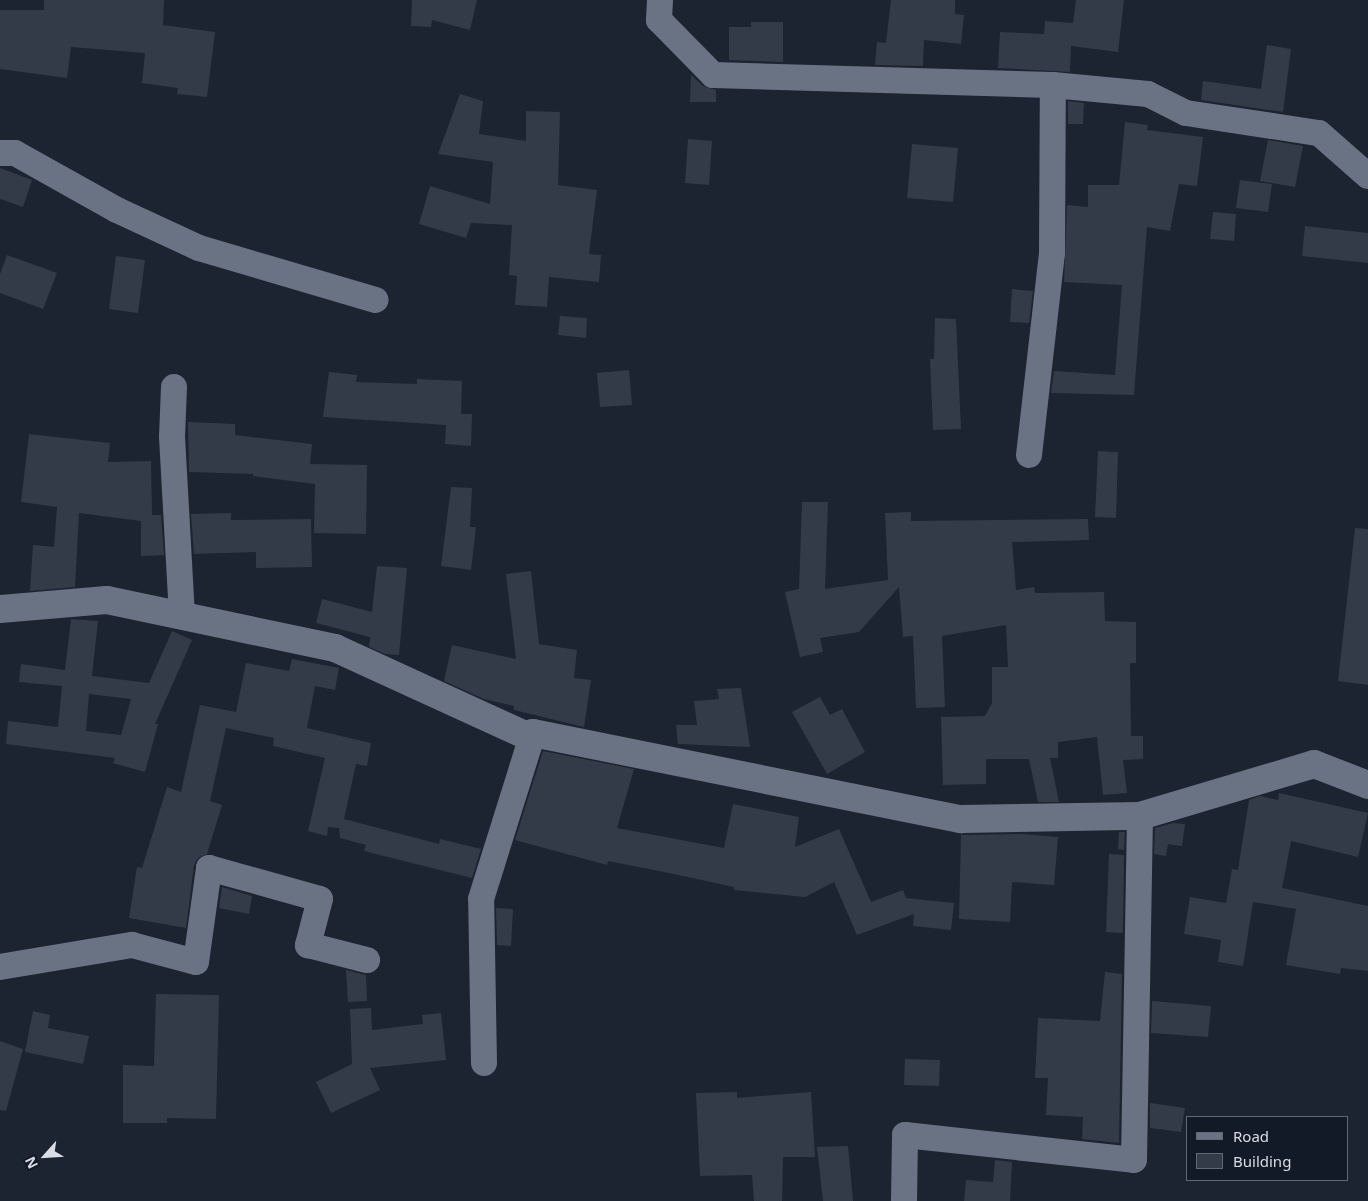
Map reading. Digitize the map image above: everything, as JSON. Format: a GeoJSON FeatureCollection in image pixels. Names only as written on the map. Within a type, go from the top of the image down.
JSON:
{"type":"FeatureCollection","features":[{"type":"Feature","properties":{"kind":"street"},"geometry":{"type":"LineString","coordinates":[[660,0],[659,20],[713,75],[1053,85],[1148,94],[1186,113],[1319,133],[1368,176]]}},
{"type":"Feature","properties":{"kind":"street"},"geometry":{"type":"LineString","coordinates":[[1029,455],[1052,254],[1053,85]]}},
{"type":"Feature","properties":{"kind":"street"},"geometry":{"type":"LineString","coordinates":[[0,153],[15,154],[117,210],[199,248],[376,300]]}},
{"type":"Feature","properties":{"kind":"street"},"geometry":{"type":"LineString","coordinates":[[174,387],[172,436],[182,616]]}},
{"type":"Feature","properties":{"kind":"street"},"geometry":{"type":"LineString","coordinates":[[0,609],[107,600],[335,648],[525,735],[533,733],[961,819],[1140,816],[1314,764],[1368,785]]}},
{"type":"Feature","properties":{"kind":"street"},"geometry":{"type":"LineString","coordinates":[[484,1063],[481,899],[533,733]]}},
{"type":"Feature","properties":{"kind":"street"},"geometry":{"type":"LineString","coordinates":[[904,1201],[905,1135],[1134,1160],[1140,816]]}},
{"type":"Feature","properties":{"kind":"street"},"geometry":{"type":"LineString","coordinates":[[0,967],[132,945],[196,962],[209,868],[320,899],[308,945],[366,960]]}},
{"type":"Feature","properties":{"kind":"building"},"geometry":{"type":"Polygon","coordinates":[[[44,0],[164,0],[163,25],[215,32],[207,97],[177,94],[178,88],[142,83],[145,53],[71,47],[67,78],[0,69],[0,10],[44,10],[44,0]]]}},
{"type":"Feature","properties":{"kind":"building"},"geometry":{"type":"Polygon","coordinates":[[[412,0],[477,0],[470,30],[432,20],[431,27],[411,26],[412,0]]]}},
{"type":"Feature","properties":{"kind":"building"},"geometry":{"type":"Polygon","coordinates":[[[891,0],[955,0],[955,14],[964,15],[961,44],[924,40],[923,66],[875,65],[877,42],[886,43],[891,0]]]}},
{"type":"Feature","properties":{"kind":"building"},"geometry":{"type":"Polygon","coordinates":[[[1076,0],[1124,0],[1118,52],[1071,46],[1070,72],[998,68],[1000,32],[1044,34],[1045,21],[1073,23],[1076,0]]]}},
{"type":"Feature","properties":{"kind":"building"},"geometry":{"type":"Polygon","coordinates":[[[751,22],[783,22],[783,62],[729,60],[729,27],[751,27],[751,22]]]}},
{"type":"Feature","properties":{"kind":"building"},"geometry":{"type":"Polygon","coordinates":[[[1267,45],[1291,49],[1283,112],[1201,100],[1203,81],[1261,89],[1267,45]]]}},
{"type":"Feature","properties":{"kind":"building"},"geometry":{"type":"Polygon","coordinates":[[[691,75],[703,86],[716,90],[716,102],[690,102],[691,75]]]}},
{"type":"Feature","properties":{"kind":"building"},"geometry":{"type":"Polygon","coordinates":[[[460,94],[483,101],[479,134],[526,141],[526,111],[560,112],[558,185],[597,190],[589,254],[601,255],[599,282],[549,277],[547,307],[515,305],[517,276],[509,275],[512,225],[471,223],[466,238],[419,224],[430,186],[490,204],[493,162],[438,154],[460,94]]]}},
{"type":"Feature","properties":{"kind":"building"},"geometry":{"type":"Polygon","coordinates":[[[1068,101],[1084,103],[1083,124],[1068,124],[1068,101]]]}},
{"type":"Feature","properties":{"kind":"building"},"geometry":{"type":"Polygon","coordinates":[[[1125,122],[1148,125],[1147,130],[1203,137],[1197,186],[1179,184],[1170,231],[1147,227],[1134,395],[1051,393],[1054,371],[1115,375],[1122,285],[1064,282],[1067,205],[1088,207],[1088,185],[1119,185],[1125,122]]]}},
{"type":"Feature","properties":{"kind":"building"},"geometry":{"type":"Polygon","coordinates":[[[688,139],[712,141],[709,185],[685,183],[688,139]]]}},
{"type":"Feature","properties":{"kind":"building"},"geometry":{"type":"Polygon","coordinates":[[[1268,140],[1303,146],[1295,187],[1260,181],[1268,140]]]}},
{"type":"Feature","properties":{"kind":"building"},"geometry":{"type":"Polygon","coordinates":[[[912,144],[958,148],[953,202],[907,198],[912,144]]]}},
{"type":"Feature","properties":{"kind":"building"},"geometry":{"type":"Polygon","coordinates":[[[0,168],[32,180],[23,207],[0,199],[0,168]]]}},
{"type":"Feature","properties":{"kind":"building"},"geometry":{"type":"Polygon","coordinates":[[[1240,180],[1272,184],[1268,212],[1236,208],[1240,180]]]}},
{"type":"Feature","properties":{"kind":"building"},"geometry":{"type":"Polygon","coordinates":[[[1213,212],[1236,214],[1234,241],[1210,239],[1213,212]]]}},
{"type":"Feature","properties":{"kind":"building"},"geometry":{"type":"Polygon","coordinates":[[[1305,226],[1368,233],[1368,263],[1302,256],[1305,226]]]}},
{"type":"Feature","properties":{"kind":"building"},"geometry":{"type":"Polygon","coordinates":[[[7,255],[57,273],[43,309],[0,293],[0,274],[7,255]]]}},
{"type":"Feature","properties":{"kind":"building"},"geometry":{"type":"Polygon","coordinates":[[[116,256],[145,260],[138,313],[109,309],[116,256]]]}},
{"type":"Feature","properties":{"kind":"building"},"geometry":{"type":"Polygon","coordinates":[[[1012,289],[1033,291],[1029,323],[1010,322],[1012,289]]]}},
{"type":"Feature","properties":{"kind":"building"},"geometry":{"type":"Polygon","coordinates":[[[560,316],[587,318],[586,338],[558,335],[560,316]]]}},
{"type":"Feature","properties":{"kind":"building"},"geometry":{"type":"Polygon","coordinates":[[[935,318],[956,319],[961,429],[933,430],[930,359],[934,359],[935,318]]]}},
{"type":"Feature","properties":{"kind":"building"},"geometry":{"type":"Polygon","coordinates":[[[629,370],[632,405],[600,407],[597,373],[629,370]]]}},
{"type":"Feature","properties":{"kind":"building"},"geometry":{"type":"Polygon","coordinates":[[[329,372],[357,375],[356,382],[417,384],[417,379],[462,381],[461,414],[472,414],[471,446],[445,444],[446,425],[323,417],[329,372]]]}},
{"type":"Feature","properties":{"kind":"building"},"geometry":{"type":"Polygon","coordinates":[[[188,422],[235,424],[235,435],[312,444],[310,464],[367,465],[366,534],[314,533],[315,484],[253,476],[253,474],[189,472],[188,422]]]}},
{"type":"Feature","properties":{"kind":"building"},"geometry":{"type":"Polygon","coordinates":[[[29,434],[110,443],[108,462],[151,461],[152,515],[161,515],[164,555],[141,556],[141,521],[79,513],[75,587],[30,591],[33,545],[54,547],[57,507],[21,502],[29,434]]]}},
{"type":"Feature","properties":{"kind":"building"},"geometry":{"type":"Polygon","coordinates":[[[1098,451],[1118,452],[1116,518],[1095,517],[1098,451]]]}},
{"type":"Feature","properties":{"kind":"building"},"geometry":{"type":"Polygon","coordinates":[[[451,487],[472,488],[470,527],[476,527],[471,570],[441,566],[451,487]]]}},
{"type":"Feature","properties":{"kind":"building"},"geometry":{"type":"Polygon","coordinates":[[[802,502],[828,502],[825,589],[888,580],[885,513],[911,512],[911,521],[1088,519],[1089,540],[1012,542],[1016,590],[1034,587],[1035,593],[1104,592],[1105,621],[1136,622],[1136,663],[1130,663],[1131,736],[1143,736],[1143,759],[1123,760],[1127,793],[1103,795],[1097,737],[1058,742],[1058,758],[1050,758],[1059,802],[1038,802],[1029,759],[986,759],[986,784],[943,785],[941,717],[985,716],[992,703],[992,667],[1008,667],[1006,625],[942,636],[945,707],[916,708],[913,636],[903,637],[899,587],[859,632],[820,638],[823,652],[800,657],[785,592],[799,589],[802,502]]]}},
{"type":"Feature","properties":{"kind":"building"},"geometry":{"type":"Polygon","coordinates":[[[231,513],[231,520],[311,519],[312,567],[256,568],[256,552],[194,554],[191,514],[231,513]]]}},
{"type":"Feature","properties":{"kind":"building"},"geometry":{"type":"Polygon","coordinates":[[[1355,528],[1368,529],[1368,685],[1338,681],[1355,528]]]}},
{"type":"Feature","properties":{"kind":"building"},"geometry":{"type":"Polygon","coordinates":[[[377,566],[407,568],[399,655],[385,654],[369,647],[370,637],[316,623],[322,599],[372,612],[377,566]]]}},
{"type":"Feature","properties":{"kind":"building"},"geometry":{"type":"Polygon","coordinates":[[[531,571],[539,644],[577,650],[574,678],[591,680],[584,727],[514,710],[514,706],[484,699],[444,681],[452,645],[516,659],[506,574],[531,571]]]}},
{"type":"Feature","properties":{"kind":"building"},"geometry":{"type":"Polygon","coordinates":[[[71,619],[98,621],[92,676],[149,683],[172,631],[192,640],[155,724],[158,724],[145,772],[113,763],[115,758],[6,744],[8,721],[58,727],[62,686],[19,682],[21,664],[65,670],[71,619]],[[89,694],[86,731],[121,735],[131,699],[89,694]]]}},
{"type":"Feature","properties":{"kind":"building"},"geometry":{"type":"Polygon","coordinates":[[[292,659],[339,668],[335,690],[315,686],[307,728],[371,743],[367,766],[356,764],[344,819],[439,844],[440,839],[481,849],[472,878],[364,851],[366,845],[340,838],[339,828],[328,827],[327,836],[308,831],[325,758],[273,746],[274,738],[226,728],[210,801],[222,805],[207,854],[198,858],[194,865],[186,928],[129,918],[137,867],[142,868],[167,787],[181,792],[200,705],[236,712],[246,663],[289,671],[292,659]]]}},
{"type":"Feature","properties":{"kind":"building"},"geometry":{"type":"Polygon","coordinates":[[[741,688],[750,747],[678,744],[676,725],[697,725],[694,701],[719,699],[717,689],[741,688]]]}},
{"type":"Feature","properties":{"kind":"building"},"geometry":{"type":"Polygon","coordinates":[[[820,697],[830,715],[842,709],[865,752],[827,774],[792,712],[820,697]]]}},
{"type":"Feature","properties":{"kind":"building"},"geometry":{"type":"Polygon","coordinates":[[[543,751],[634,769],[617,828],[724,848],[733,804],[799,817],[795,847],[839,829],[871,902],[903,890],[906,898],[954,903],[951,930],[913,926],[914,914],[857,935],[834,882],[805,897],[734,890],[734,887],[669,873],[608,861],[607,865],[515,840],[543,751]]]}},
{"type":"Feature","properties":{"kind":"building"},"geometry":{"type":"Polygon","coordinates":[[[1279,793],[1368,813],[1358,857],[1291,841],[1282,888],[1368,906],[1368,971],[1341,968],[1340,974],[1286,965],[1296,909],[1253,902],[1243,966],[1218,962],[1221,940],[1184,934],[1190,897],[1226,903],[1232,869],[1238,870],[1249,800],[1260,796],[1278,800],[1279,793]]]}},
{"type":"Feature","properties":{"kind":"building"},"geometry":{"type":"Polygon","coordinates":[[[1173,823],[1185,824],[1182,846],[1168,844],[1166,856],[1154,854],[1155,828],[1173,823]]]}},
{"type":"Feature","properties":{"kind":"building"},"geometry":{"type":"Polygon","coordinates":[[[1119,832],[1125,832],[1124,850],[1118,849],[1119,832]]]}},
{"type":"Feature","properties":{"kind":"building"},"geometry":{"type":"Polygon","coordinates":[[[1022,834],[1058,837],[1054,885],[1012,882],[1010,922],[959,919],[961,835],[1022,834]]]}},
{"type":"Feature","properties":{"kind":"building"},"geometry":{"type":"Polygon","coordinates":[[[1109,854],[1124,855],[1123,933],[1106,932],[1109,854]]]}},
{"type":"Feature","properties":{"kind":"building"},"geometry":{"type":"Polygon","coordinates":[[[222,887],[252,896],[249,914],[219,908],[222,887]]]}},
{"type":"Feature","properties":{"kind":"building"},"geometry":{"type":"Polygon","coordinates":[[[496,908],[513,909],[511,946],[497,945],[496,908]]]}},
{"type":"Feature","properties":{"kind":"building"},"geometry":{"type":"Polygon","coordinates":[[[346,970],[366,975],[367,1001],[348,1002],[346,970]]]}},
{"type":"Feature","properties":{"kind":"building"},"geometry":{"type":"Polygon","coordinates":[[[1105,972],[1122,974],[1119,1143],[1082,1139],[1083,1117],[1046,1115],[1048,1078],[1035,1078],[1038,1018],[1100,1021],[1105,972]]]}},
{"type":"Feature","properties":{"kind":"building"},"geometry":{"type":"Polygon","coordinates":[[[156,994],[219,995],[216,1119],[167,1118],[167,1123],[123,1123],[123,1065],[154,1066],[156,994]]]}},
{"type":"Feature","properties":{"kind":"building"},"geometry":{"type":"Polygon","coordinates":[[[1152,1001],[1211,1006],[1208,1037],[1151,1033],[1152,1001]]]}},
{"type":"Feature","properties":{"kind":"building"},"geometry":{"type":"Polygon","coordinates":[[[371,1008],[372,1030],[423,1024],[422,1015],[441,1013],[446,1060],[370,1068],[380,1090],[331,1113],[316,1082],[352,1064],[350,1009],[371,1008]]]}},
{"type":"Feature","properties":{"kind":"building"},"geometry":{"type":"Polygon","coordinates":[[[33,1011],[50,1015],[48,1028],[89,1036],[83,1064],[25,1052],[33,1011]]]}},
{"type":"Feature","properties":{"kind":"building"},"geometry":{"type":"Polygon","coordinates":[[[0,1041],[23,1049],[6,1111],[0,1110],[0,1041]]]}},
{"type":"Feature","properties":{"kind":"building"},"geometry":{"type":"Polygon","coordinates":[[[905,1059],[940,1060],[939,1086],[904,1085],[905,1059]]]}},
{"type":"Feature","properties":{"kind":"building"},"geometry":{"type":"Polygon","coordinates":[[[737,1092],[737,1098],[811,1092],[815,1157],[783,1157],[782,1201],[754,1201],[752,1175],[700,1176],[696,1093],[737,1092]]]}},
{"type":"Feature","properties":{"kind":"building"},"geometry":{"type":"Polygon","coordinates":[[[1150,1103],[1185,1108],[1181,1132],[1150,1128],[1150,1103]]]}},
{"type":"Feature","properties":{"kind":"building"},"geometry":{"type":"Polygon","coordinates":[[[848,1146],[853,1201],[823,1201],[817,1147],[848,1146]]]}},
{"type":"Feature","properties":{"kind":"building"},"geometry":{"type":"Polygon","coordinates":[[[995,1160],[1012,1162],[1010,1201],[964,1201],[966,1180],[993,1182],[995,1160]]]}}]}
